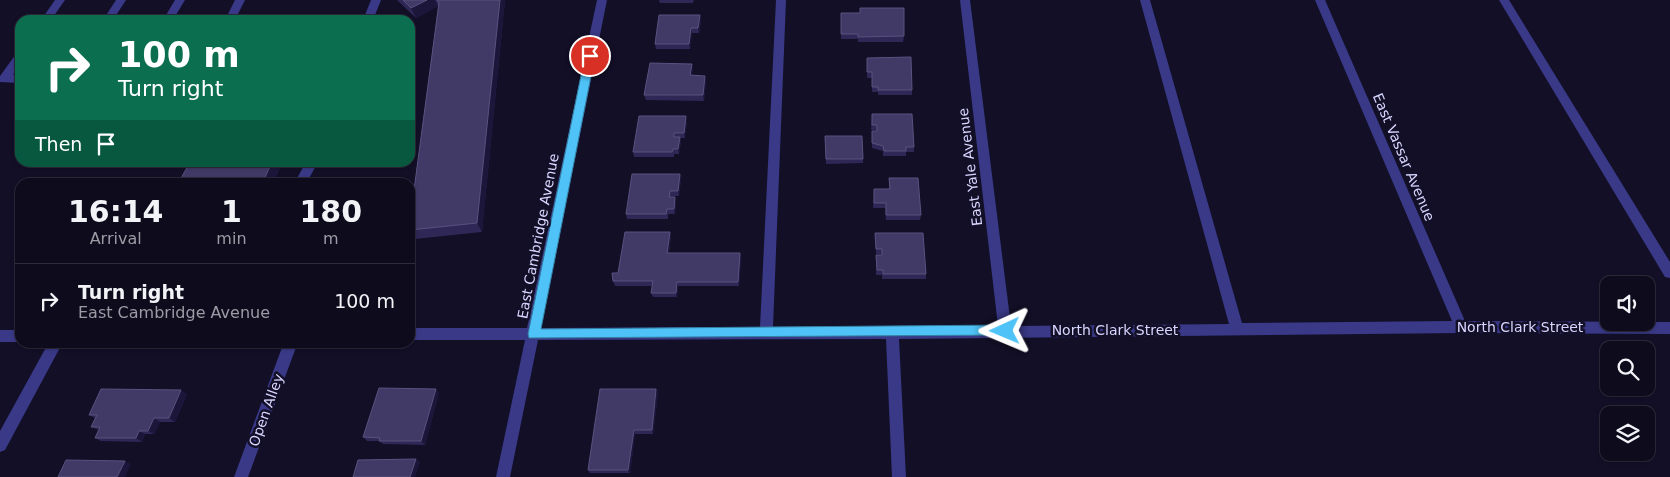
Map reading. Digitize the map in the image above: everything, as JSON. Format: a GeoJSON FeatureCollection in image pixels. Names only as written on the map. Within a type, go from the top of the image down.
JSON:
{"type":"FeatureCollection","features":[{"type":"Feature","properties":{"kind":"street"},"geometry":{"type":"LineString","coordinates":[[50,15],[60,0]]}},
{"type":"Feature","properties":{"kind":"street"},"geometry":{"type":"LineString","coordinates":[[111,15],[121,0]]}},
{"type":"Feature","properties":{"kind":"street"},"geometry":{"type":"LineString","coordinates":[[171,15],[180,0]]}},
{"type":"Feature","properties":{"kind":"street"},"geometry":{"type":"LineString","coordinates":[[232,15],[240,0]]}},
{"type":"Feature","properties":{"kind":"street"},"geometry":{"type":"LineString","coordinates":[[370,15],[376,0]]}},
{"type":"Feature","properties":{"kind":"street","name":"East Cambridge Avenue"},"geometry":{"type":"LineString","coordinates":[[503,477],[602,0]]}},
{"type":"Feature","properties":{"kind":"street"},"geometry":{"type":"LineString","coordinates":[[766,333],[782,0]]}},
{"type":"Feature","properties":{"kind":"street","name":"East Yale Avenue"},"geometry":{"type":"LineString","coordinates":[[965,0],[1005,331]]}},
{"type":"Feature","properties":{"kind":"street"},"geometry":{"type":"LineString","coordinates":[[1145,0],[1237,329]]}},
{"type":"Feature","properties":{"kind":"street","name":"East Vassar Avenue"},"geometry":{"type":"LineString","coordinates":[[1320,0],[1461,327]]}},
{"type":"Feature","properties":{"kind":"street"},"geometry":{"type":"LineString","coordinates":[[1504,0],[1670,273]]}},
{"type":"Feature","properties":{"kind":"street"},"geometry":{"type":"LineString","coordinates":[[15,63],[4,79],[15,79]]}},
{"type":"Feature","properties":{"kind":"street"},"geometry":{"type":"LineString","coordinates":[[303,178],[309,167]]}},
{"type":"Feature","properties":{"kind":"street","name":"North Clark Street"},"geometry":{"type":"LineString","coordinates":[[415,334],[892,333],[1461,327],[1670,328]]}},
{"type":"Feature","properties":{"kind":"street"},"geometry":{"type":"LineString","coordinates":[[892,333],[899,477]]}},
{"type":"Feature","properties":{"kind":"street"},"geometry":{"type":"LineString","coordinates":[[0,336],[15,336]]}},
{"type":"Feature","properties":{"kind":"street"},"geometry":{"type":"LineString","coordinates":[[0,445],[53,348]]}},
{"type":"Feature","properties":{"kind":"street","name":"Open Alley"},"geometry":{"type":"LineString","coordinates":[[241,477],[289,348]]}},
{"type":"Feature","properties":{"kind":"building"},"geometry":{"type":"Polygon","coordinates":[[[403,0],[427,0],[411,8],[403,0]]]}},
{"type":"Feature","properties":{"kind":"building"},"geometry":{"type":"Polygon","coordinates":[[[437,0],[500,0],[477,223],[415,229],[415,183],[439,3],[437,0]]]}},
{"type":"Feature","properties":{"kind":"building"},"geometry":{"type":"Polygon","coordinates":[[[860,8],[904,8],[904,36],[858,37],[858,34],[841,34],[841,13],[860,13],[860,8]]]}},
{"type":"Feature","properties":{"kind":"building"},"geometry":{"type":"Polygon","coordinates":[[[659,15],[700,15],[698,28],[691,28],[689,44],[655,44],[659,15]]]}},
{"type":"Feature","properties":{"kind":"building"},"geometry":{"type":"Polygon","coordinates":[[[911,57],[912,90],[878,90],[878,87],[872,87],[872,72],[867,72],[867,58],[911,57]]]}},
{"type":"Feature","properties":{"kind":"building"},"geometry":{"type":"Polygon","coordinates":[[[650,63],[692,64],[690,75],[705,76],[703,95],[644,95],[650,63]]]}},
{"type":"Feature","properties":{"kind":"building"},"geometry":{"type":"Polygon","coordinates":[[[872,114],[912,114],[914,147],[906,147],[906,151],[884,151],[883,146],[872,143],[872,131],[877,131],[877,125],[872,125],[872,114]]]}},
{"type":"Feature","properties":{"kind":"building"},"geometry":{"type":"Polygon","coordinates":[[[639,116],[686,116],[684,133],[674,133],[674,137],[680,137],[678,149],[673,149],[672,152],[633,152],[639,116]]]}},
{"type":"Feature","properties":{"kind":"building"},"geometry":{"type":"Polygon","coordinates":[[[825,136],[862,136],[863,159],[826,159],[825,136]]]}},
{"type":"Feature","properties":{"kind":"building"},"geometry":{"type":"Polygon","coordinates":[[[187,167],[270,167],[265,178],[181,178],[187,167]]]}},
{"type":"Feature","properties":{"kind":"building"},"geometry":{"type":"Polygon","coordinates":[[[632,174],[680,174],[678,191],[670,191],[669,197],[675,197],[674,209],[667,209],[666,214],[626,214],[632,174]]]}},
{"type":"Feature","properties":{"kind":"building"},"geometry":{"type":"Polygon","coordinates":[[[889,178],[918,178],[921,215],[886,215],[886,203],[874,203],[874,189],[890,189],[889,178]]]}},
{"type":"Feature","properties":{"kind":"building"},"geometry":{"type":"Polygon","coordinates":[[[625,232],[670,232],[667,253],[740,253],[738,282],[677,282],[676,293],[651,293],[653,281],[613,281],[612,273],[618,273],[625,232]]]}},
{"type":"Feature","properties":{"kind":"building"},"geometry":{"type":"Polygon","coordinates":[[[875,233],[923,233],[926,274],[883,274],[883,270],[877,270],[876,255],[882,255],[882,249],[876,249],[875,233]]]}},
{"type":"Feature","properties":{"kind":"building"},"geometry":{"type":"Polygon","coordinates":[[[379,388],[436,389],[421,441],[379,441],[380,438],[363,437],[379,388]]]}},
{"type":"Feature","properties":{"kind":"building"},"geometry":{"type":"Polygon","coordinates":[[[101,389],[181,390],[169,418],[154,418],[148,431],[139,431],[136,438],[95,438],[100,427],[91,427],[97,415],[89,415],[101,389]]]}},
{"type":"Feature","properties":{"kind":"building"},"geometry":{"type":"Polygon","coordinates":[[[600,389],[656,389],[652,430],[634,430],[628,470],[588,470],[600,389]]]}},
{"type":"Feature","properties":{"kind":"building"},"geometry":{"type":"Polygon","coordinates":[[[416,459],[410,477],[353,477],[358,460],[416,459]]]}},
{"type":"Feature","properties":{"kind":"building"},"geometry":{"type":"Polygon","coordinates":[[[66,460],[125,461],[117,477],[58,477],[66,460]]]}},
{"type":"Feature","properties":{"kind":"route"},"geometry":{"type":"LineString","coordinates":[[590,56],[534,334],[1005,331]]}}]}
